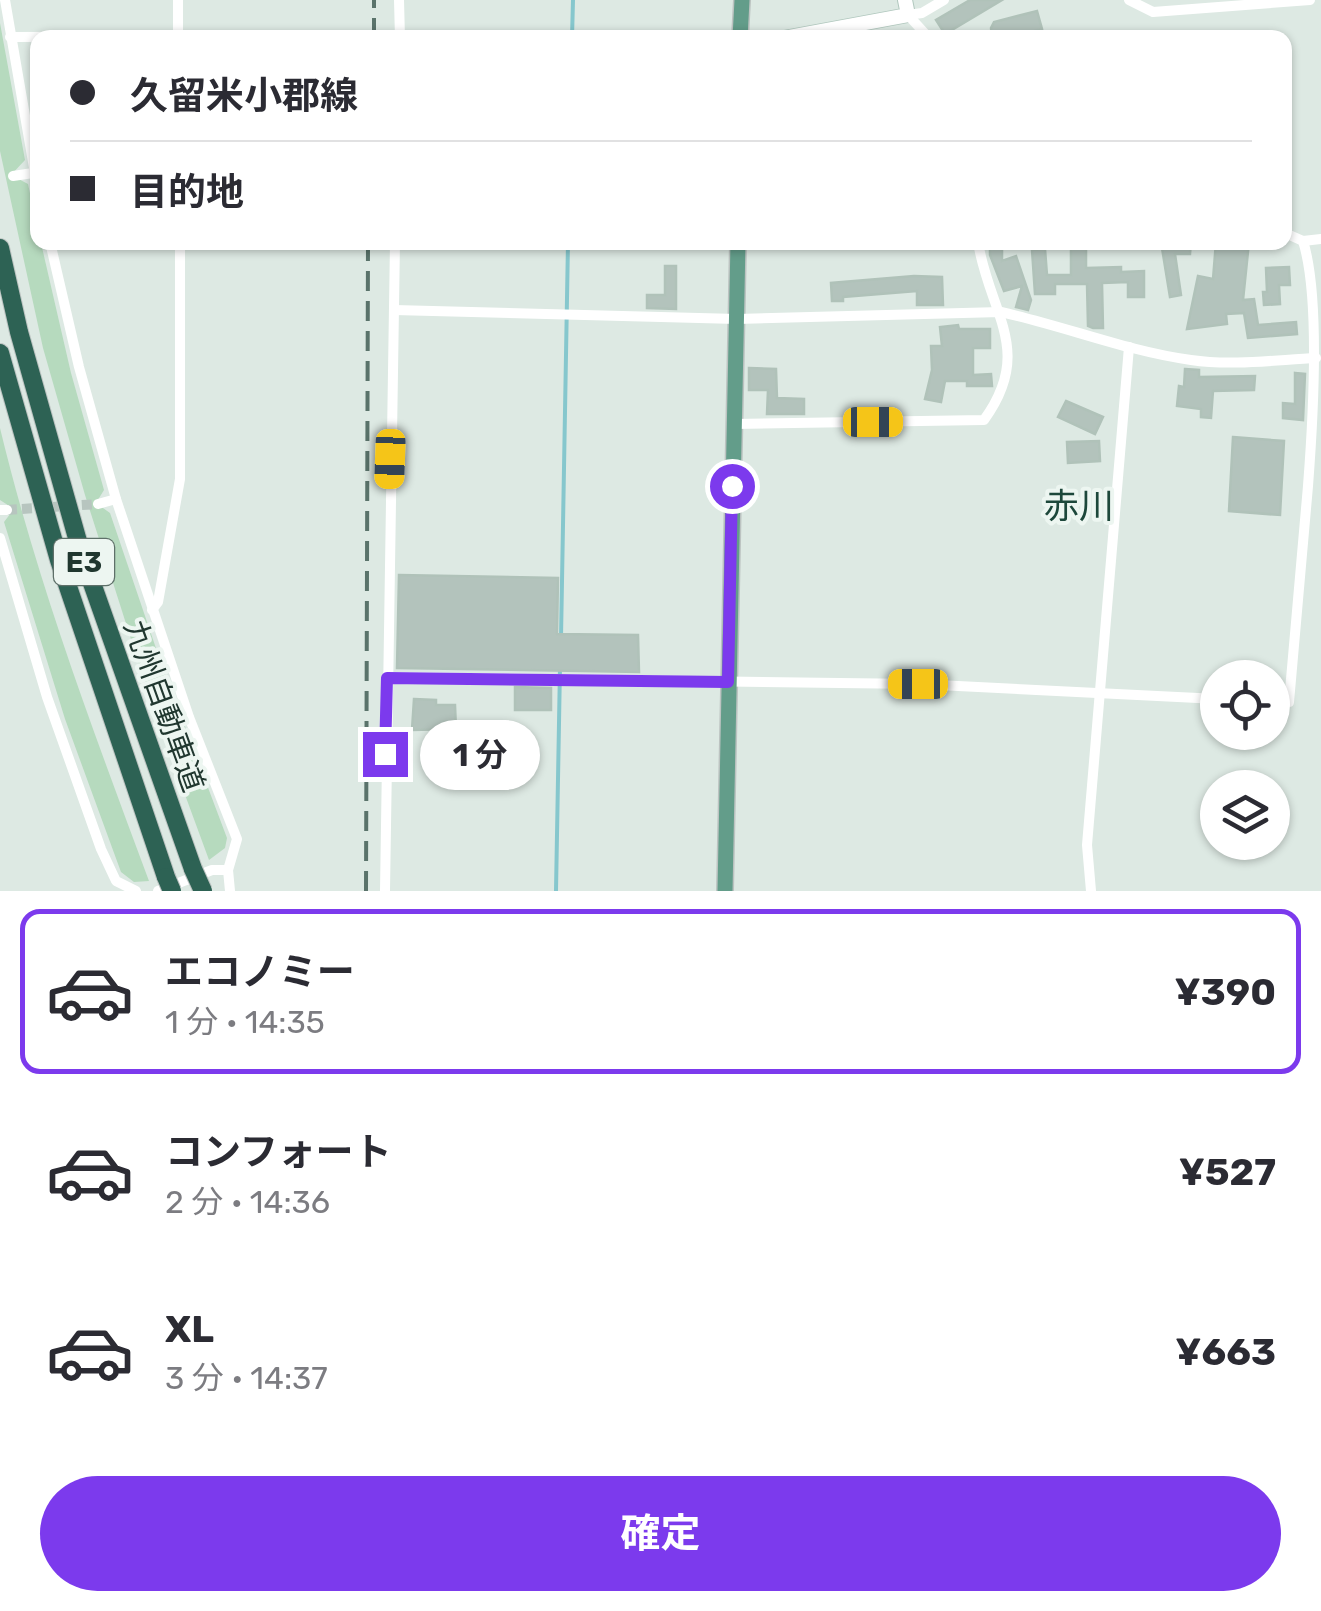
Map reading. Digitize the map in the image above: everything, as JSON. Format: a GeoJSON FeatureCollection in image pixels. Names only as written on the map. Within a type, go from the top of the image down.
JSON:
{"type":"FeatureCollection","features":[{"type":"Feature","properties":{"kind":"highway","name":"九州自動車道"},"geometry":{"type":"LineString","coordinates":[[0,248],[81,552],[202,891]]}},
{"type":"Feature","properties":{"kind":"highway","name":"九州自動車道"},"geometry":{"type":"LineString","coordinates":[[0,352],[58,560],[165,886]]}},
{"type":"Feature","properties":{"kind":"main road"},"geometry":{"type":"LineString","coordinates":[[740,30],[742,0]]}},
{"type":"Feature","properties":{"kind":"main road"},"geometry":{"type":"LineString","coordinates":[[725,891],[738,250]]}},
{"type":"Feature","properties":{"kind":"street"},"geometry":{"type":"LineString","coordinates":[[5,0],[30,150]]}},
{"type":"Feature","properties":{"kind":"street"},"geometry":{"type":"LineString","coordinates":[[178,0],[178,30]]}},
{"type":"Feature","properties":{"kind":"street"},"geometry":{"type":"LineString","coordinates":[[395,30],[399,0]]}},
{"type":"Feature","properties":{"kind":"street"},"geometry":{"type":"LineString","coordinates":[[817,30],[906,8],[922,14],[944,0]]}},
{"type":"Feature","properties":{"kind":"street"},"geometry":{"type":"LineString","coordinates":[[1129,0],[1154,12],[1178,4],[1310,0]]}},
{"type":"Feature","properties":{"kind":"street"},"geometry":{"type":"LineString","coordinates":[[906,8],[923,30]]}},
{"type":"Feature","properties":{"kind":"street"},"geometry":{"type":"LineString","coordinates":[[10,37],[30,37]]}},
{"type":"Feature","properties":{"kind":"street"},"geometry":{"type":"LineString","coordinates":[[13,176],[30,174]]}},
{"type":"Feature","properties":{"kind":"street"},"geometry":{"type":"LineString","coordinates":[[1292,236],[1303,241],[1321,239]]}},
{"type":"Feature","properties":{"kind":"street"},"geometry":{"type":"LineString","coordinates":[[1290,702],[1316,358],[1316,300],[1310,256],[1303,241]]}},
{"type":"Feature","properties":{"kind":"street"},"geometry":{"type":"LineString","coordinates":[[52,250],[116,499],[189,718],[237,840],[228,870],[230,891]]}},
{"type":"Feature","properties":{"kind":"street"},"geometry":{"type":"LineString","coordinates":[[152,610],[158,602],[180,479],[180,250]]}},
{"type":"Feature","properties":{"kind":"street"},"geometry":{"type":"LineString","coordinates":[[384,891],[395,250]]}},
{"type":"Feature","properties":{"kind":"street"},"geometry":{"type":"LineString","coordinates":[[734,424],[984,420],[1004,386],[1009,356],[1001,312],[981,250]]}},
{"type":"Feature","properties":{"kind":"street"},"geometry":{"type":"LineString","coordinates":[[394,310],[737,319],[1001,312],[1129,348],[1218,362],[1316,358]]}},
{"type":"Feature","properties":{"kind":"street"},"geometry":{"type":"LineString","coordinates":[[1091,891],[1087,845],[1129,348]]}},
{"type":"Feature","properties":{"kind":"street"},"geometry":{"type":"LineString","coordinates":[[98,504],[116,499]]}},
{"type":"Feature","properties":{"kind":"street"},"geometry":{"type":"LineString","coordinates":[[0,538],[47,698],[100,849],[116,881],[136,891]]}},
{"type":"Feature","properties":{"kind":"street"},"geometry":{"type":"LineString","coordinates":[[387,678],[918,684],[1200,698]]}},
{"type":"Feature","properties":{"kind":"street"},"geometry":{"type":"LineString","coordinates":[[165,886],[212,870],[228,870]]}},
{"type":"Feature","properties":{"kind":"green space"},"geometry":{"type":"Polygon","coordinates":[[[0,23],[25,160],[11,175],[28,184],[30,250],[43,250],[104,490],[96,503],[110,513],[227,838],[225,848],[209,860],[152,705],[85,495],[43,348],[0,151],[0,23]]]}},
{"type":"Feature","properties":{"kind":"green space"},"geometry":{"type":"Polygon","coordinates":[[[0,428],[49,600],[149,881],[134,882],[121,872],[65,719],[4,522],[14,509],[0,500],[0,428]]]}},
{"type":"Feature","properties":{"kind":"building"},"geometry":{"type":"Polygon","coordinates":[[[970,0],[1002,0],[952,30],[942,30],[936,20],[970,0]]]}},
{"type":"Feature","properties":{"kind":"building"},"geometry":{"type":"Polygon","coordinates":[[[1037,11],[1042,29],[991,30],[994,22],[1037,11]]]}},
{"type":"Feature","properties":{"kind":"building"},"geometry":{"type":"Polygon","coordinates":[[[990,250],[1002,250],[1002,261],[1016,256],[1031,300],[1028,310],[1016,307],[1022,286],[1004,291],[990,250]]]}},
{"type":"Feature","properties":{"kind":"building"},"geometry":{"type":"Polygon","coordinates":[[[1032,250],[1045,250],[1047,275],[1071,275],[1071,250],[1086,250],[1086,268],[1144,271],[1144,297],[1128,297],[1128,282],[1102,283],[1103,328],[1088,326],[1087,284],[1055,284],[1055,294],[1035,294],[1032,250]]]}},
{"type":"Feature","properties":{"kind":"building"},"geometry":{"type":"Polygon","coordinates":[[[1162,250],[1190,250],[1190,254],[1175,254],[1181,295],[1170,297],[1162,250]]]}},
{"type":"Feature","properties":{"kind":"building"},"geometry":{"type":"Polygon","coordinates":[[[1215,250],[1248,250],[1243,300],[1254,299],[1258,325],[1296,322],[1297,334],[1248,338],[1244,313],[1226,314],[1227,324],[1187,329],[1198,276],[1213,279],[1215,250]]]}},
{"type":"Feature","properties":{"kind":"building"},"geometry":{"type":"Polygon","coordinates":[[[665,266],[676,266],[676,309],[647,308],[647,295],[665,295],[665,266]]]}},
{"type":"Feature","properties":{"kind":"building"},"geometry":{"type":"Polygon","coordinates":[[[1289,267],[1290,285],[1279,285],[1280,304],[1264,305],[1266,268],[1289,267]]]}},
{"type":"Feature","properties":{"kind":"building"},"geometry":{"type":"Polygon","coordinates":[[[942,277],[943,305],[917,305],[917,291],[832,301],[831,283],[942,277]]]}},
{"type":"Feature","properties":{"kind":"building"},"geometry":{"type":"Polygon","coordinates":[[[958,325],[959,329],[990,329],[990,348],[973,348],[973,375],[991,374],[992,386],[945,381],[941,402],[925,399],[932,370],[931,346],[942,346],[940,327],[958,325]]]}},
{"type":"Feature","properties":{"kind":"building"},"geometry":{"type":"Polygon","coordinates":[[[749,368],[776,369],[777,398],[804,399],[804,414],[767,414],[768,390],[749,390],[749,368]]]}},
{"type":"Feature","properties":{"kind":"building"},"geometry":{"type":"Polygon","coordinates":[[[1185,369],[1199,370],[1199,377],[1255,376],[1254,390],[1213,391],[1211,418],[1201,417],[1201,409],[1177,406],[1185,369]]]}},
{"type":"Feature","properties":{"kind":"building"},"geometry":{"type":"Polygon","coordinates":[[[1295,373],[1305,374],[1303,420],[1283,418],[1283,403],[1295,404],[1295,373]]]}},
{"type":"Feature","properties":{"kind":"building"},"geometry":{"type":"Polygon","coordinates":[[[1066,401],[1103,417],[1095,434],[1058,417],[1066,401]]]}},
{"type":"Feature","properties":{"kind":"building"},"geometry":{"type":"Polygon","coordinates":[[[1233,437],[1284,441],[1280,515],[1229,511],[1233,437]]]}},
{"type":"Feature","properties":{"kind":"building"},"geometry":{"type":"Polygon","coordinates":[[[1099,441],[1100,461],[1068,463],[1067,442],[1099,441]]]}},
{"type":"Feature","properties":{"kind":"building"},"geometry":{"type":"Polygon","coordinates":[[[399,575],[558,578],[557,634],[638,635],[639,672],[397,668],[399,575]]]}},
{"type":"Feature","properties":{"kind":"building"},"geometry":{"type":"Polygon","coordinates":[[[515,687],[551,688],[551,710],[515,710],[515,687]]]}},
{"type":"Feature","properties":{"kind":"building"},"geometry":{"type":"Polygon","coordinates":[[[414,699],[455,705],[456,729],[412,730],[414,699]]]}},
{"type":"Feature","properties":{"kind":"waterway"},"geometry":{"type":"LineString","coordinates":[[572,30],[573,0]]}},
{"type":"Feature","properties":{"kind":"waterway"},"geometry":{"type":"LineString","coordinates":[[561,638],[568,250]]}},
{"type":"Feature","properties":{"kind":"waterway"},"geometry":{"type":"LineString","coordinates":[[556,891],[560,667]]}},
{"type":"Feature","properties":{"kind":"tunnel"},"geometry":{"type":"LineString","coordinates":[[7,510],[98,504]]}},
{"type":"Feature","properties":{"kind":"railway"},"geometry":{"type":"LineString","coordinates":[[374,0],[374,30]]}},
{"type":"Feature","properties":{"kind":"railway"},"geometry":{"type":"LineString","coordinates":[[366,891],[368,250]]}},
{"type":"Feature","properties":{"kind":"district","name":"赤川"},"geometry":{"type":"Point","coordinates":[1079,506]}},
{"type":"Feature","properties":{"kind":"route"},"geometry":{"type":"LineString","coordinates":[[385,754],[387,678],[728,682],[732,486]]}}]}
